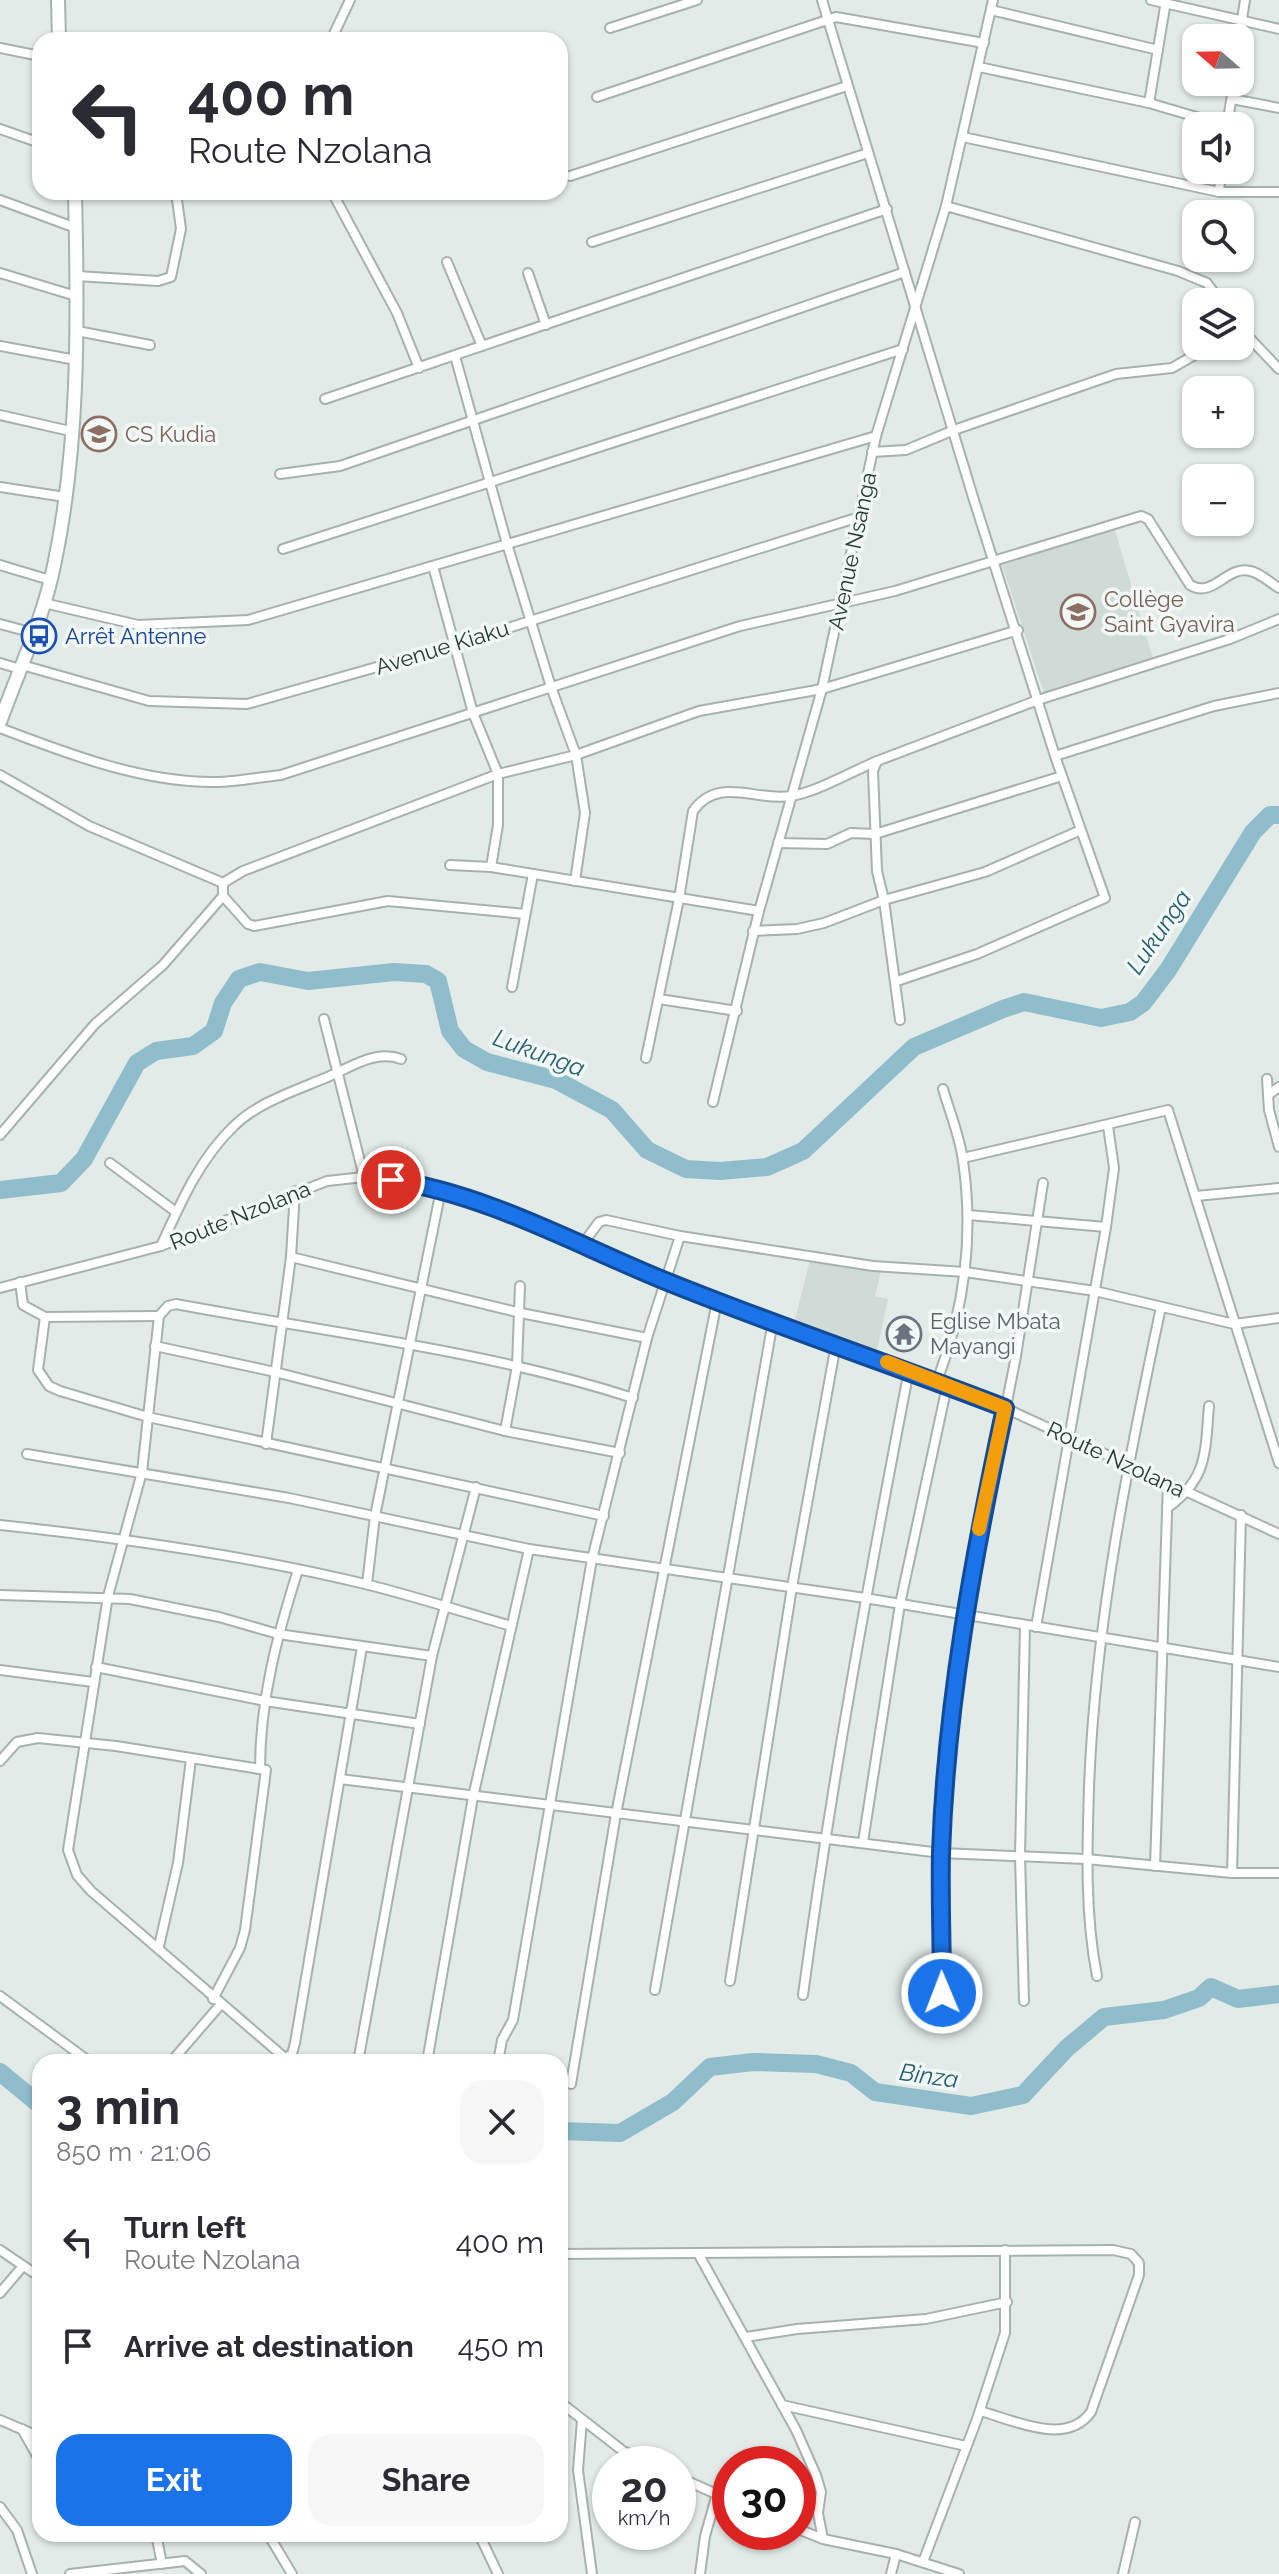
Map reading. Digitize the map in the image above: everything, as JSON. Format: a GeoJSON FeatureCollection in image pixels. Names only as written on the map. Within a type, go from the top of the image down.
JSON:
{"type":"FeatureCollection","features":[{"type":"Feature","properties":{"kind":"street"},"geometry":{"type":"LineString","coordinates":[[58,0],[59,32]]}},
{"type":"Feature","properties":{"kind":"street"},"geometry":{"type":"LineString","coordinates":[[335,32],[350,0]]}},
{"type":"Feature","properties":{"kind":"street"},"geometry":{"type":"LineString","coordinates":[[610,28],[697,0]]}},
{"type":"Feature","properties":{"kind":"street"},"geometry":{"type":"LineString","coordinates":[[822,0],[1055,756],[1105,898],[977,954],[897,981]]}},
{"type":"Feature","properties":{"kind":"street"},"geometry":{"type":"LineString","coordinates":[[1151,0],[1279,29]]}},
{"type":"Feature","properties":{"kind":"street"},"geometry":{"type":"LineString","coordinates":[[1241,24],[1245,0]]}},
{"type":"Feature","properties":{"kind":"street"},"geometry":{"type":"LineString","coordinates":[[1149,103],[1166,2]]}},
{"type":"Feature","properties":{"kind":"street"},"geometry":{"type":"LineString","coordinates":[[992,5],[1158,50]]}},
{"type":"Feature","properties":{"kind":"street","name":"Avenue Nsanga"},"geometry":{"type":"LineString","coordinates":[[713,1102],[737,1011],[753,931],[822,689],[842,603],[856,518],[876,436],[946,206],[992,5]]}},
{"type":"Feature","properties":{"kind":"street"},"geometry":{"type":"LineString","coordinates":[[597,97],[844,17],[984,43]]}},
{"type":"Feature","properties":{"kind":"street"},"geometry":{"type":"LineString","coordinates":[[0,48],[32,54]]}},
{"type":"Feature","properties":{"kind":"street"},"geometry":{"type":"LineString","coordinates":[[979,67],[1182,113]]}},
{"type":"Feature","properties":{"kind":"street"},"geometry":{"type":"LineString","coordinates":[[570,176],[847,86]]}},
{"type":"Feature","properties":{"kind":"street"},"geometry":{"type":"LineString","coordinates":[[1230,112],[1232,96]]}},
{"type":"Feature","properties":{"kind":"street"},"geometry":{"type":"LineString","coordinates":[[1232,99],[1279,108]]}},
{"type":"Feature","properties":{"kind":"street"},"geometry":{"type":"LineString","coordinates":[[0,129],[32,140]]}},
{"type":"Feature","properties":{"kind":"street"},"geometry":{"type":"LineString","coordinates":[[963,137],[1219,192],[1279,192]]}},
{"type":"Feature","properties":{"kind":"street"},"geometry":{"type":"LineString","coordinates":[[592,242],[868,153]]}},
{"type":"Feature","properties":{"kind":"street"},"geometry":{"type":"LineString","coordinates":[[1219,192],[1220,184]]}},
{"type":"Feature","properties":{"kind":"street"},"geometry":{"type":"LineString","coordinates":[[0,200],[76,228]]}},
{"type":"Feature","properties":{"kind":"street"},"geometry":{"type":"LineString","coordinates":[[75,200],[77,331],[65,497],[44,603],[3,706],[0,725],[85,758],[161,777],[220,782],[281,775],[740,626],[996,563],[1141,516],[1148,519],[1190,585],[1197,590],[1204,590],[1238,571],[1248,570],[1279,588]]}},
{"type":"Feature","properties":{"kind":"street"},"geometry":{"type":"LineString","coordinates":[[77,276],[158,281],[171,277],[181,229],[177,200]]}},
{"type":"Feature","properties":{"kind":"street"},"geometry":{"type":"LineString","coordinates":[[336,200],[397,313],[419,368]]}},
{"type":"Feature","properties":{"kind":"street"},"geometry":{"type":"LineString","coordinates":[[946,206],[1178,271],[1207,283],[1211,288]]}},
{"type":"Feature","properties":{"kind":"street"},"geometry":{"type":"LineString","coordinates":[[325,399],[887,209]]}},
{"type":"Feature","properties":{"kind":"street"},"geometry":{"type":"LineString","coordinates":[[447,262],[465,298],[482,346]]}},
{"type":"Feature","properties":{"kind":"street"},"geometry":{"type":"LineString","coordinates":[[280,474],[340,466],[905,272]]}},
{"type":"Feature","properties":{"kind":"street"},"geometry":{"type":"LineString","coordinates":[[0,273],[76,296]]}},
{"type":"Feature","properties":{"kind":"street"},"geometry":{"type":"LineString","coordinates":[[528,273],[546,325]]}},
{"type":"Feature","properties":{"kind":"street"},"geometry":{"type":"LineString","coordinates":[[77,331],[150,345]]}},
{"type":"Feature","properties":{"kind":"street"},"geometry":{"type":"LineString","coordinates":[[1254,343],[1279,369]]}},
{"type":"Feature","properties":{"kind":"street"},"geometry":{"type":"LineString","coordinates":[[0,346],[76,360]]}},
{"type":"Feature","properties":{"kind":"street"},"geometry":{"type":"LineString","coordinates":[[283,549],[903,349]]}},
{"type":"Feature","properties":{"kind":"street"},"geometry":{"type":"LineString","coordinates":[[455,356],[507,544],[551,687],[576,755],[585,813],[575,881]]}},
{"type":"Feature","properties":{"kind":"street"},"geometry":{"type":"LineString","coordinates":[[872,452],[906,450],[954,430],[1116,374],[1172,368],[1186,360]]}},
{"type":"Feature","properties":{"kind":"street"},"geometry":{"type":"LineString","coordinates":[[0,415],[70,431]]}},
{"type":"Feature","properties":{"kind":"street"},"geometry":{"type":"LineString","coordinates":[[44,603],[138,625],[248,620],[876,436]]}},
{"type":"Feature","properties":{"kind":"street"},"geometry":{"type":"LineString","coordinates":[[0,487],[65,497]]}},
{"type":"Feature","properties":{"kind":"street","name":"Avenue Kiaku"},"geometry":{"type":"LineString","coordinates":[[0,663],[129,697],[215,706],[247,704],[454,645],[856,518]]}},
{"type":"Feature","properties":{"kind":"street"},"geometry":{"type":"LineString","coordinates":[[0,565],[50,580]]}},
{"type":"Feature","properties":{"kind":"street"},"geometry":{"type":"LineString","coordinates":[[433,566],[473,713],[498,774],[498,825],[491,867]]}},
{"type":"Feature","properties":{"kind":"street"},"geometry":{"type":"LineString","coordinates":[[646,1058],[679,899],[693,811],[700,801],[711,794],[735,790],[791,796],[1038,700],[1230,639],[1279,619]]}},
{"type":"Feature","properties":{"kind":"street"},"geometry":{"type":"LineString","coordinates":[[0,624],[34,633]]}},
{"type":"Feature","properties":{"kind":"street"},"geometry":{"type":"LineString","coordinates":[[223,883],[243,871],[498,774],[576,755],[699,711],[822,689],[1018,630]]}},
{"type":"Feature","properties":{"kind":"street"},"geometry":{"type":"LineString","coordinates":[[1055,756],[1214,706],[1279,693]]}},
{"type":"Feature","properties":{"kind":"street"},"geometry":{"type":"LineString","coordinates":[[877,761],[873,771],[877,871],[897,981],[900,1020]]}},
{"type":"Feature","properties":{"kind":"street"},"geometry":{"type":"LineString","coordinates":[[0,775],[89,826],[223,883]]}},
{"type":"Feature","properties":{"kind":"street"},"geometry":{"type":"LineString","coordinates":[[778,843],[827,844],[851,833],[875,834],[1062,776]]}},
{"type":"Feature","properties":{"kind":"street"},"geometry":{"type":"LineString","coordinates":[[753,931],[811,926],[884,900],[985,872],[1081,830]]}},
{"type":"Feature","properties":{"kind":"street"},"geometry":{"type":"LineString","coordinates":[[450,865],[491,867],[759,911]]}},
{"type":"Feature","properties":{"kind":"street"},"geometry":{"type":"LineString","coordinates":[[512,987],[533,874]]}},
{"type":"Feature","properties":{"kind":"street"},"geometry":{"type":"LineString","coordinates":[[0,1135],[95,1024],[163,965],[223,896],[223,883]]}},
{"type":"Feature","properties":{"kind":"street"},"geometry":{"type":"LineString","coordinates":[[223,896],[248,924],[254,926],[388,901],[525,914]]}},
{"type":"Feature","properties":{"kind":"street"},"geometry":{"type":"LineString","coordinates":[[659,999],[737,1011]]}},
{"type":"Feature","properties":{"kind":"street"},"geometry":{"type":"LineString","coordinates":[[324,1019],[364,1177]]}},
{"type":"Feature","properties":{"kind":"street"},"geometry":{"type":"LineString","coordinates":[[161,1246],[205,1160],[235,1124],[377,1057],[401,1059]]}},
{"type":"Feature","properties":{"kind":"street"},"geometry":{"type":"LineString","coordinates":[[1267,1079],[1279,1147]]}},
{"type":"Feature","properties":{"kind":"street"},"geometry":{"type":"LineString","coordinates":[[1268,1095],[1279,1087]]}},
{"type":"Feature","properties":{"kind":"street"},"geometry":{"type":"LineString","coordinates":[[937,1381],[956,1327],[965,1272],[968,1215],[963,1158],[943,1089]]}},
{"type":"Feature","properties":{"kind":"street"},"geometry":{"type":"LineString","coordinates":[[963,1158],[1061,1132],[1108,1126],[1168,1110],[1279,1463]]}},
{"type":"Feature","properties":{"kind":"street"},"geometry":{"type":"LineString","coordinates":[[1036,1627],[1106,1227],[1114,1168],[1108,1126]]}},
{"type":"Feature","properties":{"kind":"street"},"geometry":{"type":"LineString","coordinates":[[110,1163],[176,1212]]}},
{"type":"Feature","properties":{"kind":"street","name":"Route Nzolana"},"geometry":{"type":"LineString","coordinates":[[0,1288],[161,1246],[327,1181],[364,1177],[441,1190],[500,1210],[717,1301],[1005,1408],[1279,1534]]}},
{"type":"Feature","properties":{"kind":"street"},"geometry":{"type":"LineString","coordinates":[[942,1993],[941,1853],[948,1751],[965,1616],[1029,1282],[1043,1183]]}},
{"type":"Feature","properties":{"kind":"street"},"geometry":{"type":"LineString","coordinates":[[1196,1196],[1279,1188]]}},
{"type":"Feature","properties":{"kind":"street"},"geometry":{"type":"LineString","coordinates":[[367,1584],[375,1516],[441,1190]]}},
{"type":"Feature","properties":{"kind":"street"},"geometry":{"type":"LineString","coordinates":[[266,1444],[291,1257],[295,1191]]}},
{"type":"Feature","properties":{"kind":"street"},"geometry":{"type":"LineString","coordinates":[[968,1215],[1106,1227]]}},
{"type":"Feature","properties":{"kind":"street"},"geometry":{"type":"LineString","coordinates":[[582,1245],[599,1222],[606,1220],[680,1236],[873,1266],[965,1272],[1095,1291],[1234,1324],[1279,1318]]}},
{"type":"Feature","properties":{"kind":"street"},"geometry":{"type":"LineString","coordinates":[[499,2054],[502,2040],[513,2020],[592,1559],[647,1338],[680,1236]]}},
{"type":"Feature","properties":{"kind":"street"},"geometry":{"type":"LineString","coordinates":[[291,1257],[521,1313],[647,1338]]}},
{"type":"Feature","properties":{"kind":"street"},"geometry":{"type":"LineString","coordinates":[[20,1282],[23,1305],[45,1317],[159,1316]]}},
{"type":"Feature","properties":{"kind":"street"},"geometry":{"type":"LineString","coordinates":[[505,1431],[517,1366],[520,1286]]}},
{"type":"Feature","properties":{"kind":"street"},"geometry":{"type":"LineString","coordinates":[[571,2084],[616,1814],[717,1301]]}},
{"type":"Feature","properties":{"kind":"street"},"geometry":{"type":"LineString","coordinates":[[280,2054],[217,2002],[159,1946],[91,1891],[72,1863],[68,1850],[108,1596],[142,1472],[159,1316],[168,1306],[176,1304],[409,1344],[517,1366],[633,1398]]}},
{"type":"Feature","properties":{"kind":"street"},"geometry":{"type":"LineString","coordinates":[[1097,1976],[1090,1939],[1086,1859],[1100,1638],[1127,1464],[1161,1307]]}},
{"type":"Feature","properties":{"kind":"street"},"geometry":{"type":"LineString","coordinates":[[45,1317],[38,1370],[49,1386],[148,1417],[604,1516]]}},
{"type":"Feature","properties":{"kind":"street"},"geometry":{"type":"LineString","coordinates":[[655,1990],[773,1321]]}},
{"type":"Feature","properties":{"kind":"street"},"geometry":{"type":"LineString","coordinates":[[730,1981],[792,1587],[836,1344]]}},
{"type":"Feature","properties":{"kind":"street"},"geometry":{"type":"LineString","coordinates":[[155,1346],[275,1372],[397,1406],[505,1431],[620,1453]]}},
{"type":"Feature","properties":{"kind":"street"},"geometry":{"type":"LineString","coordinates":[[803,1995],[824,1840],[865,1598],[909,1370]]}},
{"type":"Feature","properties":{"kind":"street"},"geometry":{"type":"LineString","coordinates":[[863,1842],[900,1604],[947,1386]]}},
{"type":"Feature","properties":{"kind":"street"},"geometry":{"type":"LineString","coordinates":[[1167,1508],[1189,1493],[1205,1458],[1209,1406]]}},
{"type":"Feature","properties":{"kind":"street"},"geometry":{"type":"LineString","coordinates":[[27,1454],[142,1472],[375,1516],[529,1549],[865,1598],[1279,1667]]}},
{"type":"Feature","properties":{"kind":"street"},"geometry":{"type":"LineString","coordinates":[[1155,1866],[1160,1648],[1168,1484]]}},
{"type":"Feature","properties":{"kind":"street"},"geometry":{"type":"LineString","coordinates":[[359,2054],[432,1656],[476,1487]]}},
{"type":"Feature","properties":{"kind":"street"},"geometry":{"type":"LineString","coordinates":[[1232,1873],[1241,1515]]}},
{"type":"Feature","properties":{"kind":"street"},"geometry":{"type":"LineString","coordinates":[[0,1525],[123,1538],[298,1570],[367,1584],[511,1626]]}},
{"type":"Feature","properties":{"kind":"street"},"geometry":{"type":"LineString","coordinates":[[428,2054],[473,1797],[529,1549]]}},
{"type":"Feature","properties":{"kind":"street"},"geometry":{"type":"LineString","coordinates":[[260,1769],[260,1726],[278,1634],[298,1570]]}},
{"type":"Feature","properties":{"kind":"street"},"geometry":{"type":"LineString","coordinates":[[0,1595],[108,1596],[219,1617],[278,1634],[432,1656]]}},
{"type":"Feature","properties":{"kind":"street"},"geometry":{"type":"LineString","coordinates":[[1024,2001],[1020,1856],[1025,1626]]}},
{"type":"Feature","properties":{"kind":"street"},"geometry":{"type":"LineString","coordinates":[[290,2054],[295,2043],[362,1647]]}},
{"type":"Feature","properties":{"kind":"street"},"geometry":{"type":"LineString","coordinates":[[96,1667],[265,1701],[350,1711],[420,1724]]}},
{"type":"Feature","properties":{"kind":"street"},"geometry":{"type":"LineString","coordinates":[[0,1670],[93,1682]]}},
{"type":"Feature","properties":{"kind":"street"},"geometry":{"type":"LineString","coordinates":[[0,1761],[4,1750],[27,1738],[260,1769],[268,1774],[240,1948],[217,2002],[177,2054]]}},
{"type":"Feature","properties":{"kind":"street"},"geometry":{"type":"LineString","coordinates":[[159,1946],[178,1863],[191,1759]]}},
{"type":"Feature","properties":{"kind":"street"},"geometry":{"type":"LineString","coordinates":[[340,1779],[941,1853],[1086,1859],[1232,1873],[1279,1873]]}},
{"type":"Feature","properties":{"kind":"street"},"geometry":{"type":"LineString","coordinates":[[0,1996],[79,2054]]}},
{"type":"Feature","properties":{"kind":"street"},"geometry":{"type":"LineString","coordinates":[[0,2250],[32,2272]]}},
{"type":"Feature","properties":{"kind":"street"},"geometry":{"type":"LineString","coordinates":[[923,2562],[980,2411],[1005,2333],[1005,2250]]}},
{"type":"Feature","properties":{"kind":"street"},"geometry":{"type":"LineString","coordinates":[[568,2254],[1005,2250],[1113,2250],[1131,2254],[1139,2263],[1139,2275],[1091,2412],[1083,2423],[1068,2430],[1055,2430],[980,2411]]}},
{"type":"Feature","properties":{"kind":"street"},"geometry":{"type":"LineString","coordinates":[[699,2255],[782,2405],[820,2485],[818,2513],[823,2539]]}},
{"type":"Feature","properties":{"kind":"street"},"geometry":{"type":"LineString","coordinates":[[0,2293],[23,2266]]}},
{"type":"Feature","properties":{"kind":"street"},"geometry":{"type":"LineString","coordinates":[[746,2337],[797,2329],[926,2319],[1007,2302]]}},
{"type":"Feature","properties":{"kind":"street"},"geometry":{"type":"LineString","coordinates":[[782,2405],[966,2446]]}},
{"type":"Feature","properties":{"kind":"street"},"geometry":{"type":"LineString","coordinates":[[568,2409],[616,2446]]}},
{"type":"Feature","properties":{"kind":"street"},"geometry":{"type":"LineString","coordinates":[[0,2420],[32,2433]]}},
{"type":"Feature","properties":{"kind":"street"},"geometry":{"type":"LineString","coordinates":[[582,2420],[578,2470],[592,2574]]}},
{"type":"Feature","properties":{"kind":"street"},"geometry":{"type":"LineString","coordinates":[[22,2429],[32,2447]]}},
{"type":"Feature","properties":{"kind":"street"},"geometry":{"type":"LineString","coordinates":[[0,2507],[17,2530],[32,2574]]}},
{"type":"Feature","properties":{"kind":"street"},"geometry":{"type":"LineString","coordinates":[[700,2574],[712,2512]]}},
{"type":"Feature","properties":{"kind":"street"},"geometry":{"type":"LineString","coordinates":[[1123,2574],[1135,2522]]}},
{"type":"Feature","properties":{"kind":"street"},"geometry":{"type":"LineString","coordinates":[[816,2536],[896,2554],[959,2574]]}},
{"type":"Feature","properties":{"kind":"street"},"geometry":{"type":"LineString","coordinates":[[158,2542],[162,2564]]}},
{"type":"Feature","properties":{"kind":"street"},"geometry":{"type":"LineString","coordinates":[[273,2542],[292,2574]]}},
{"type":"Feature","properties":{"kind":"street"},"geometry":{"type":"LineString","coordinates":[[483,2542],[498,2574]]}},
{"type":"Feature","properties":{"kind":"street"},"geometry":{"type":"LineString","coordinates":[[891,2574],[896,2554]]}},
{"type":"Feature","properties":{"kind":"street"},"geometry":{"type":"LineString","coordinates":[[70,2574],[104,2573],[185,2561],[201,2574]]}},
{"type":"Feature","properties":{"kind":"shaded area","name":"Collège Saint Gyavira"},"geometry":{"type":"Polygon","coordinates":[[[1114,527],[1153,659],[1044,693],[1002,565],[1114,527]]]}},
{"type":"Feature","properties":{"kind":"shaded area"},"geometry":{"type":"Polygon","coordinates":[[[811,1256],[881,1271],[875,1296],[888,1299],[877,1350],[794,1323],[811,1256]]]}},
{"type":"Feature","properties":{"kind":"waterway","name":"Lukunga"},"geometry":{"type":"LineString","coordinates":[[0,1190],[61,1183],[84,1159],[137,1063],[156,1051],[193,1046],[214,1031],[223,1003],[239,979],[260,972],[308,981],[394,972],[426,974],[438,981],[450,1031],[464,1049],[487,1062],[556,1080],[612,1110],[647,1150],[686,1169],[720,1171],[767,1167],[803,1151],[914,1047],[1024,1002],[1101,1018],[1130,1012],[1143,1003],[1168,970],[1253,832],[1270,815],[1279,815]]}},
{"type":"Feature","properties":{"kind":"waterway","name":"Binza"},"geometry":{"type":"LineString","coordinates":[[568,2131],[620,2133],[673,2102],[710,2067],[753,2062],[816,2064],[851,2073],[875,2092],[971,2106],[1023,2095],[1067,2048],[1104,2017],[1164,2010],[1199,1998],[1211,1987],[1238,1999],[1279,1994]]}},
{"type":"Feature","properties":{"kind":"waterway","name":"Binza"},"geometry":{"type":"LineString","coordinates":[[0,2072],[32,2098]]}},
{"type":"Feature","properties":{"kind":"slow traffic"},"geometry":{"type":"LineString","coordinates":[[887,1362],[1005,1408],[979,1529]]}},
{"type":"Feature","properties":{"kind":"place","name":"CS Kudia"},"geometry":{"type":"Point","coordinates":[99,434]}},
{"type":"Feature","properties":{"kind":"place","name":"Collège Saint Gyavira"},"geometry":{"type":"Point","coordinates":[1078,612]}},
{"type":"Feature","properties":{"kind":"place","name":"Arrêt Antenne"},"geometry":{"type":"Point","coordinates":[39,636]}},
{"type":"Feature","properties":{"kind":"place","name":"Eglise Mbata Mayangi"},"geometry":{"type":"Point","coordinates":[904,1334]}},
{"type":"Feature","properties":{"kind":"route"},"geometry":{"type":"LineString","coordinates":[[391,1180],[441,1190],[500,1210],[690,1291],[1005,1408],[976,1545],[948,1751],[941,1853],[942,1993]]}}]}
